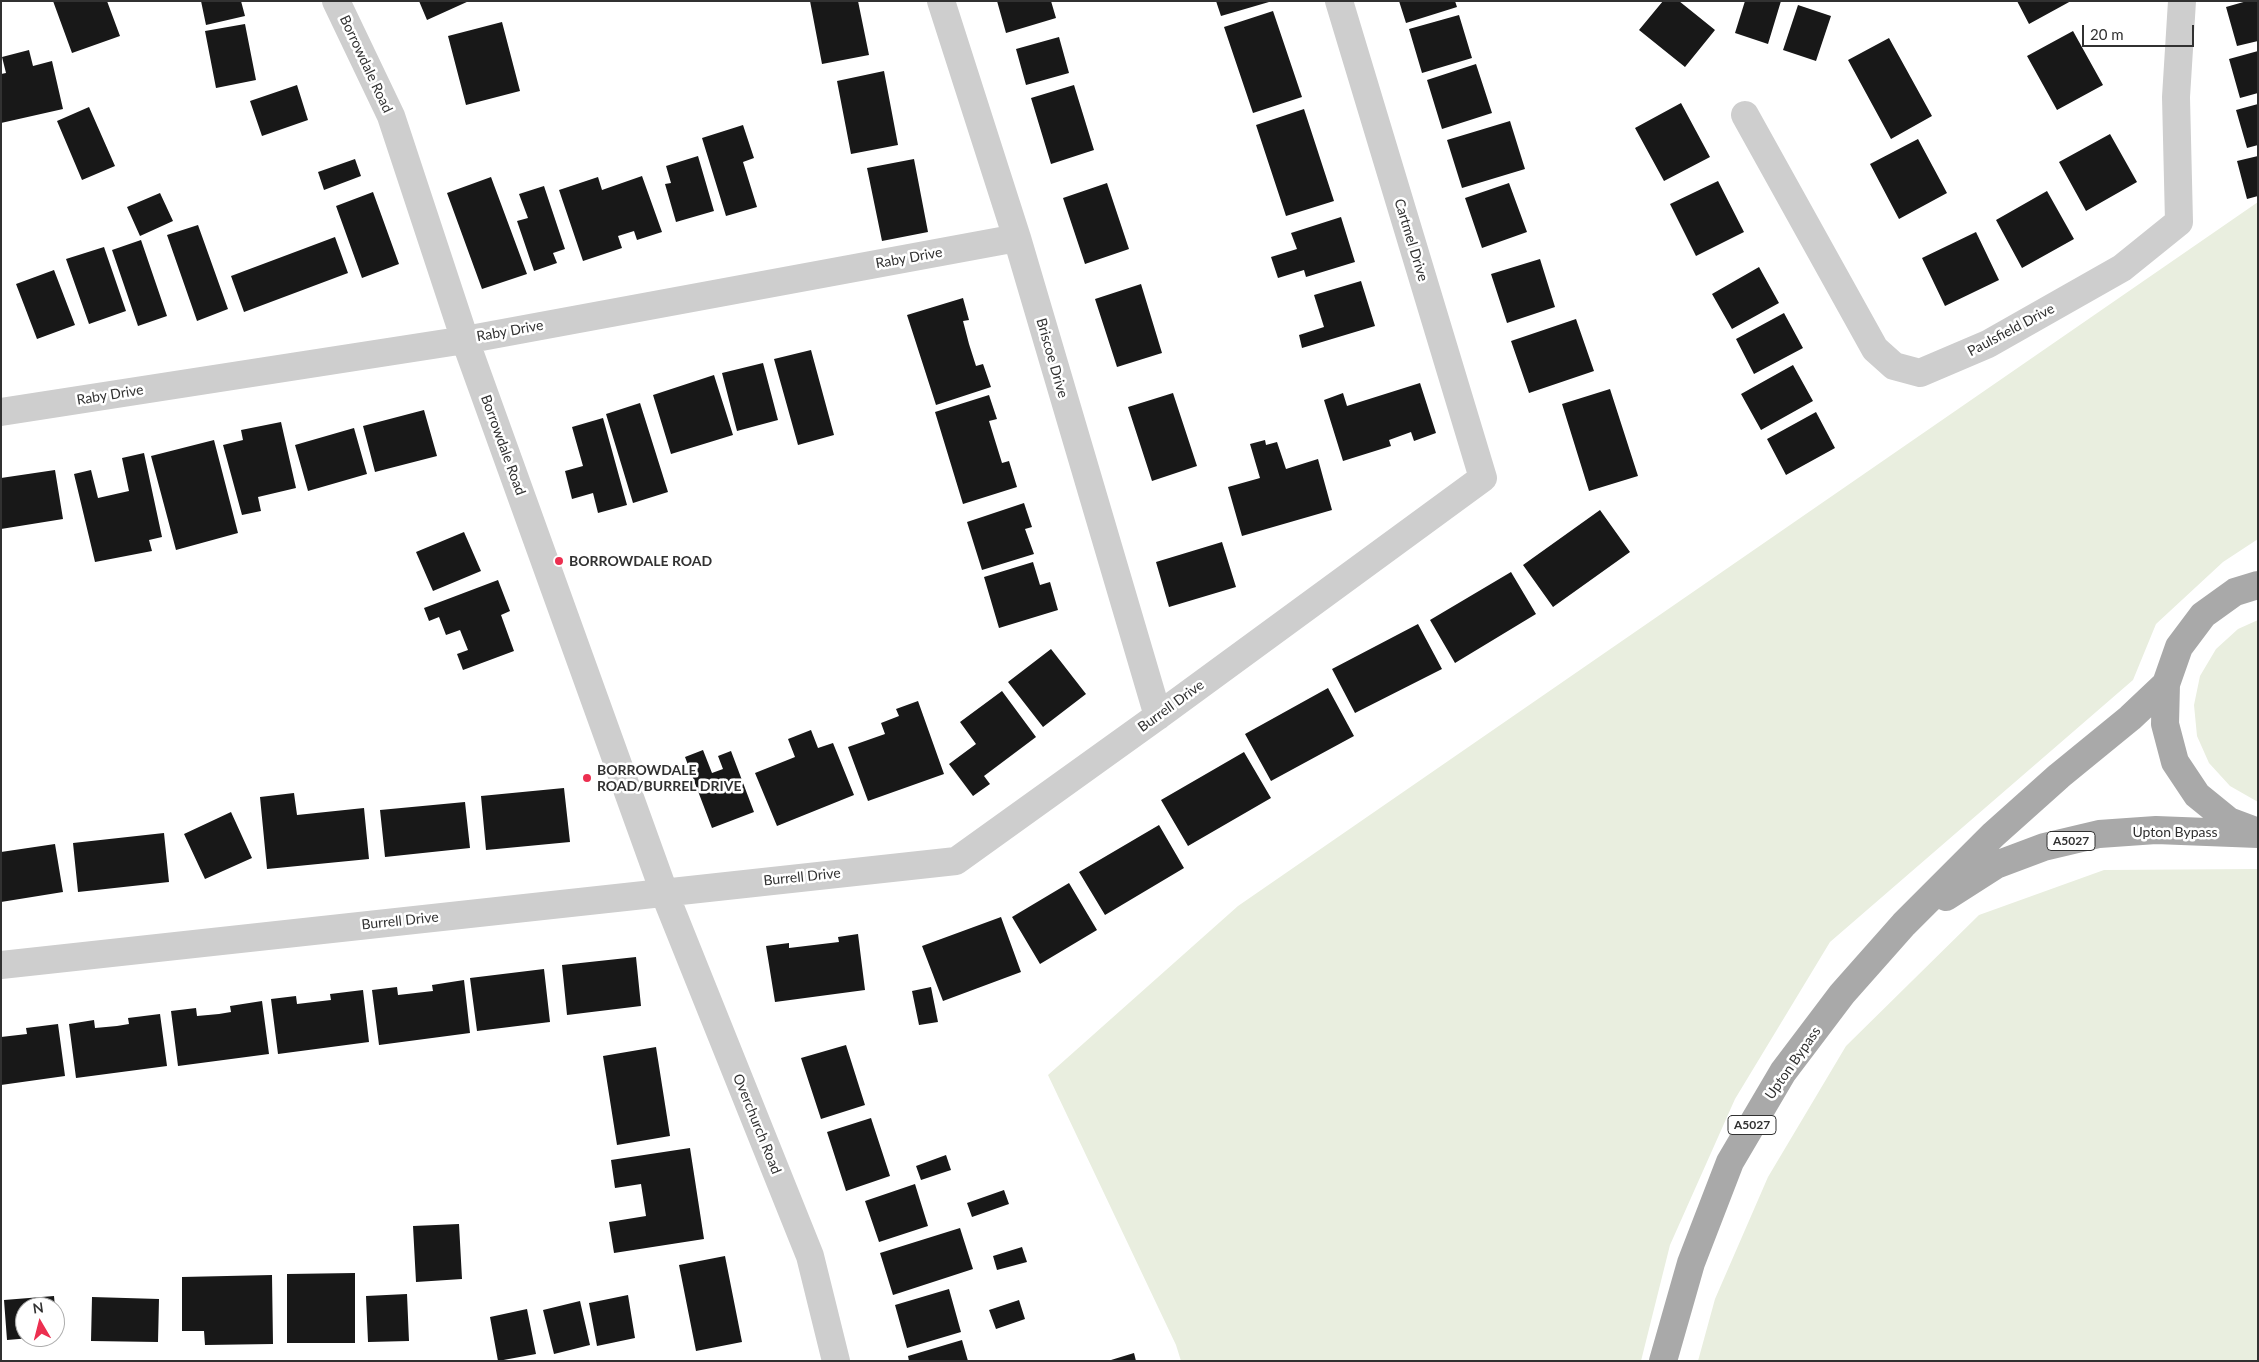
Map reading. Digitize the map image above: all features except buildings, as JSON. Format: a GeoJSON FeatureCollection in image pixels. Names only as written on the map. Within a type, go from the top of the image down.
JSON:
{"type":"FeatureCollection","features":[{"type":"Feature","properties":{"kind":"main road"},"geometry":{"type":"LineString","coordinates":[[2258,575],[2247,588],[2203,615],[2180,646],[2166,684],[2165,724],[2175,762],[2197,795],[2229,821],[2258,833]]}},
{"type":"Feature","properties":{"kind":"main road","name":"Upton Bypass"},"geometry":{"type":"LineString","coordinates":[[1663,1361],[1691,1263],[1730,1162],[1783,1072],[1842,994],[1904,924],[1993,835],[2059,776],[2130,718],[2166,684]]}},
{"type":"Feature","properties":{"kind":"main road","name":"Upton Bypass"},"geometry":{"type":"LineString","coordinates":[[1904,924],[1996,865],[2044,847],[2099,834],[2156,830],[2258,833]]}},
{"type":"Feature","properties":{"kind":"street","name":"Borrowdale Road"},"geometry":{"type":"LineString","coordinates":[[336,1],[391,116],[465,340],[664,892]]}},
{"type":"Feature","properties":{"kind":"street","name":"Briscoe Drive"},"geometry":{"type":"LineString","coordinates":[[941,1],[1017,238],[1158,716]]}},
{"type":"Feature","properties":{"kind":"street","name":"Cartmel Drive"},"geometry":{"type":"LineString","coordinates":[[1339,1],[1483,478]]}},
{"type":"Feature","properties":{"kind":"street","name":"Paulsfield Drive"},"geometry":{"type":"LineString","coordinates":[[1745,115],[1875,349],[1894,366],[1920,373],[1988,344],[2122,268],[2179,222],[2176,97],[2182,1]]}},
{"type":"Feature","properties":{"kind":"street","name":"Raby Drive"},"geometry":{"type":"LineString","coordinates":[[1,412],[465,340],[1017,238]]}},
{"type":"Feature","properties":{"kind":"street","name":"Burrell Drive"},"geometry":{"type":"LineString","coordinates":[[1,965],[956,861],[1483,478]]}},
{"type":"Feature","properties":{"kind":"street","name":"Overchurch Road"},"geometry":{"type":"LineString","coordinates":[[664,892],[810,1256],[829,1359]]}},
{"type":"Feature","properties":{"kind":"shaded area"},"geometry":{"type":"Polygon","coordinates":[[[2258,202],[2258,539],[2223,562],[2156,624],[2133,680],[1830,942],[1735,1099],[1670,1245],[1641,1361],[1181,1361],[1176,1345],[1048,1075],[1238,906],[2258,202]]]}},
{"type":"Feature","properties":{"kind":"shaded area"},"geometry":{"type":"Polygon","coordinates":[[[2258,620],[2258,802],[2230,786],[2209,763],[2197,736],[2194,705],[2200,676],[2216,649],[2238,629],[2258,620]]]}},
{"type":"Feature","properties":{"kind":"shaded area"},"geometry":{"type":"Polygon","coordinates":[[[2258,869],[2258,1361],[1698,1361],[1715,1299],[1768,1177],[1846,1046],[1979,915],[2104,870],[2258,869]]]}},
{"type":"Feature","properties":{"kind":"place","name":"BORROWDALE ROAD"},"geometry":{"type":"Point","coordinates":[559,561]}},
{"type":"Feature","properties":{"kind":"place","name":"BORROWDALE ROAD/BURREL DRIVE"},"geometry":{"type":"Point","coordinates":[587,778]}}]}
